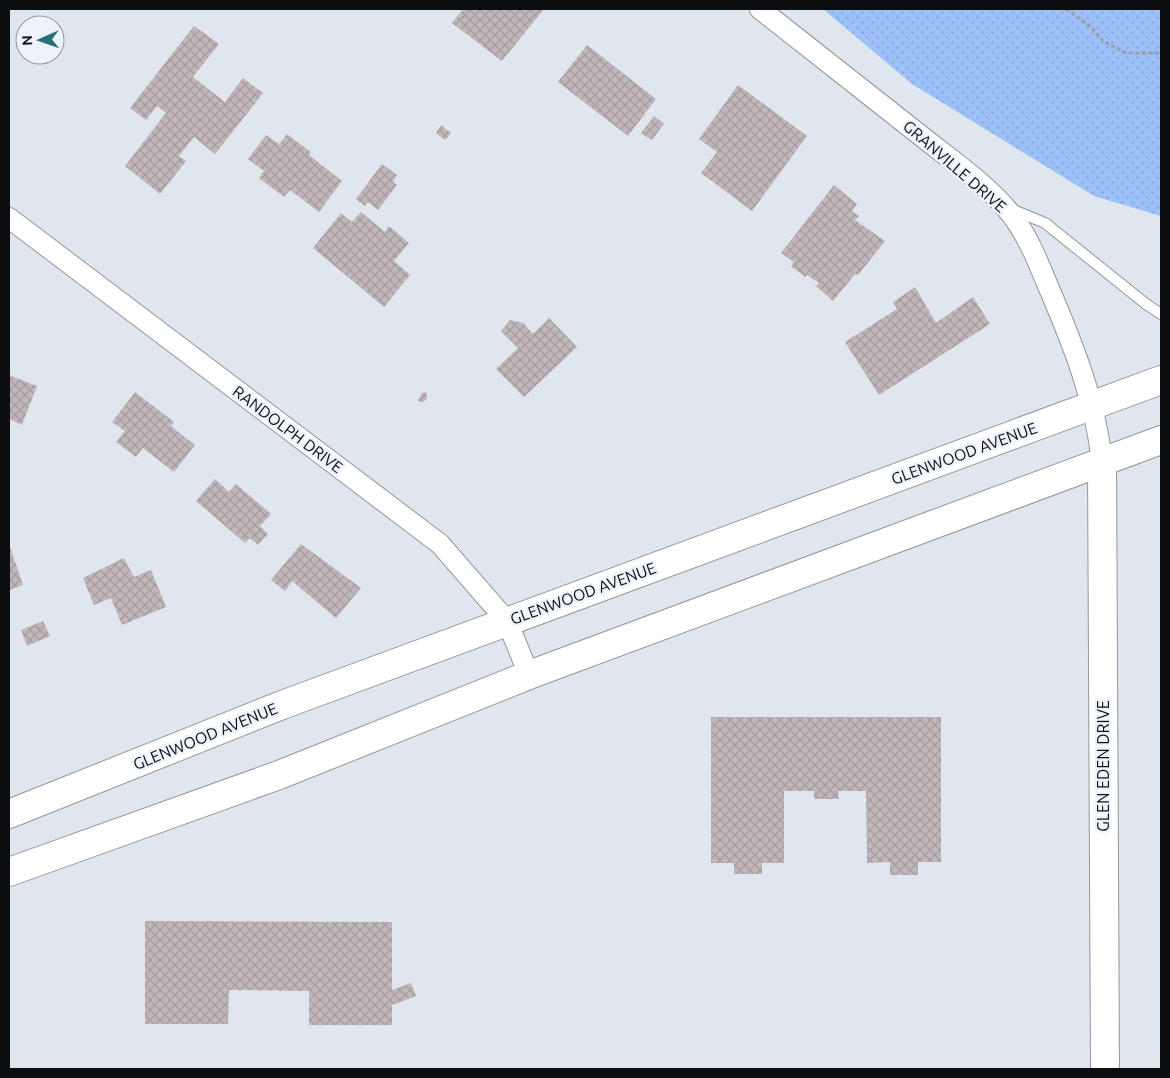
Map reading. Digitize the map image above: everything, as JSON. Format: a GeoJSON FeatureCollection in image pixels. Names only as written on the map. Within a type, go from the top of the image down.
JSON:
{"type":"FeatureCollection","features":[{"type":"Feature","properties":{"kind":"main road","name":"GLENWOOD AVENUE"},"geometry":{"type":"LineString","coordinates":[[9,814],[282,705],[1161,380]]}},
{"type":"Feature","properties":{"kind":"main road"},"geometry":{"type":"LineString","coordinates":[[9,872],[279,775],[529,675],[1161,440]]}},
{"type":"Feature","properties":{"kind":"main road","name":"GLEN EDEN DRIVE"},"geometry":{"type":"LineString","coordinates":[[1102,463],[1105,1069]]}},
{"type":"Feature","properties":{"kind":"street","name":"GRANVILLE DRIVE"},"geometry":{"type":"LineString","coordinates":[[760,9],[966,172],[1004,206],[1014,218],[1031,245],[1062,319],[1092,406],[1099,436],[1102,463]]}},
{"type":"Feature","properties":{"kind":"street","name":"RANDOLPH DRIVE"},"geometry":{"type":"LineString","coordinates":[[9,218],[440,544],[506,621],[529,675]]}},
{"type":"Feature","properties":{"kind":"lane"},"geometry":{"type":"LineString","coordinates":[[1004,206],[1045,223],[1161,314]]}},
{"type":"Feature","properties":{"kind":"path"},"geometry":{"type":"LineString","coordinates":[[1066,9],[1090,26],[1103,41],[1126,52],[1161,54]]}},
{"type":"Feature","properties":{"kind":"shaded area"},"geometry":{"type":"Polygon","coordinates":[[[823,9],[1161,9],[1161,216],[1094,196],[912,84],[823,9]]]}},
{"type":"Feature","properties":{"kind":"building"},"geometry":{"type":"Polygon","coordinates":[[[463,9],[544,9],[502,61],[452,23],[463,9]]]}},
{"type":"Feature","properties":{"kind":"building"},"geometry":{"type":"Polygon","coordinates":[[[194,26],[219,44],[193,77],[225,102],[243,78],[263,93],[215,154],[194,137],[179,156],[186,161],[160,194],[125,166],[166,113],[157,106],[146,120],[130,108],[194,26]]]}},
{"type":"Feature","properties":{"kind":"building"},"geometry":{"type":"Polygon","coordinates":[[[587,45],[656,99],[628,136],[558,82],[587,45]]]}},
{"type":"Feature","properties":{"kind":"building"},"geometry":{"type":"Polygon","coordinates":[[[738,85],[807,136],[752,211],[701,173],[717,152],[699,139],[738,85]]]}},
{"type":"Feature","properties":{"kind":"building"},"geometry":{"type":"Polygon","coordinates":[[[654,116],[664,124],[652,140],[641,133],[654,116]]]}},
{"type":"Feature","properties":{"kind":"building"},"geometry":{"type":"Polygon","coordinates":[[[441,125],[451,133],[445,140],[436,133],[441,125]]]}},
{"type":"Feature","properties":{"kind":"building"},"geometry":{"type":"Polygon","coordinates":[[[287,134],[311,152],[309,155],[342,181],[319,212],[290,190],[284,197],[259,178],[264,171],[248,159],[266,135],[279,144],[287,134]]]}},
{"type":"Feature","properties":{"kind":"building"},"geometry":{"type":"Polygon","coordinates":[[[382,164],[397,175],[393,182],[397,185],[378,210],[368,202],[365,206],[356,199],[382,164]]]}},
{"type":"Feature","properties":{"kind":"building"},"geometry":{"type":"Polygon","coordinates":[[[834,185],[857,204],[852,211],[859,216],[855,220],[885,241],[858,275],[855,274],[833,301],[816,286],[819,283],[807,275],[805,277],[791,266],[794,262],[781,253],[834,185]]]}},
{"type":"Feature","properties":{"kind":"building"},"geometry":{"type":"Polygon","coordinates":[[[361,212],[385,232],[389,226],[409,243],[394,261],[410,275],[384,307],[313,248],[341,213],[352,222],[361,212]]]}},
{"type":"Feature","properties":{"kind":"building"},"geometry":{"type":"Polygon","coordinates":[[[915,287],[936,323],[973,297],[990,324],[879,395],[845,342],[897,309],[893,302],[915,287]]]}},
{"type":"Feature","properties":{"kind":"building"},"geometry":{"type":"Polygon","coordinates":[[[549,318],[577,347],[524,397],[496,369],[518,348],[501,331],[510,320],[523,323],[533,334],[549,318]]]}},
{"type":"Feature","properties":{"kind":"building"},"geometry":{"type":"Polygon","coordinates":[[[9,375],[37,386],[22,425],[9,419],[9,375]]]}},
{"type":"Feature","properties":{"kind":"building"},"geometry":{"type":"Polygon","coordinates":[[[135,392],[174,422],[171,426],[195,445],[174,472],[143,448],[136,457],[116,442],[125,431],[112,422],[135,392]]]}},
{"type":"Feature","properties":{"kind":"building"},"geometry":{"type":"Polygon","coordinates":[[[426,392],[427,399],[423,402],[418,401],[422,393],[426,392]]]}},
{"type":"Feature","properties":{"kind":"building"},"geometry":{"type":"Polygon","coordinates":[[[215,479],[229,492],[236,484],[271,514],[260,526],[268,534],[258,545],[250,538],[245,543],[196,501],[215,479]]]}},
{"type":"Feature","properties":{"kind":"building"},"geometry":{"type":"Polygon","coordinates":[[[9,544],[23,585],[9,590],[9,544]]]}},
{"type":"Feature","properties":{"kind":"building"},"geometry":{"type":"Polygon","coordinates":[[[301,544],[361,588],[336,618],[292,581],[285,591],[271,580],[301,544]]]}},
{"type":"Feature","properties":{"kind":"building"},"geometry":{"type":"Polygon","coordinates":[[[124,558],[134,577],[151,570],[166,607],[122,625],[111,598],[94,605],[83,578],[124,558]]]}},
{"type":"Feature","properties":{"kind":"building"},"geometry":{"type":"Polygon","coordinates":[[[43,621],[50,636],[27,646],[21,630],[43,621]]]}},
{"type":"Feature","properties":{"kind":"building"},"geometry":{"type":"Polygon","coordinates":[[[711,717],[941,717],[941,862],[918,862],[918,875],[890,875],[890,862],[867,863],[866,791],[838,791],[839,799],[814,799],[814,791],[784,791],[784,863],[762,863],[762,874],[734,874],[734,863],[711,863],[711,717]]]}},
{"type":"Feature","properties":{"kind":"building"},"geometry":{"type":"Polygon","coordinates":[[[145,921],[392,922],[392,990],[411,983],[416,996],[392,1005],[392,1025],[309,1025],[309,991],[229,990],[228,1024],[145,1024],[145,921]]]}}]}
